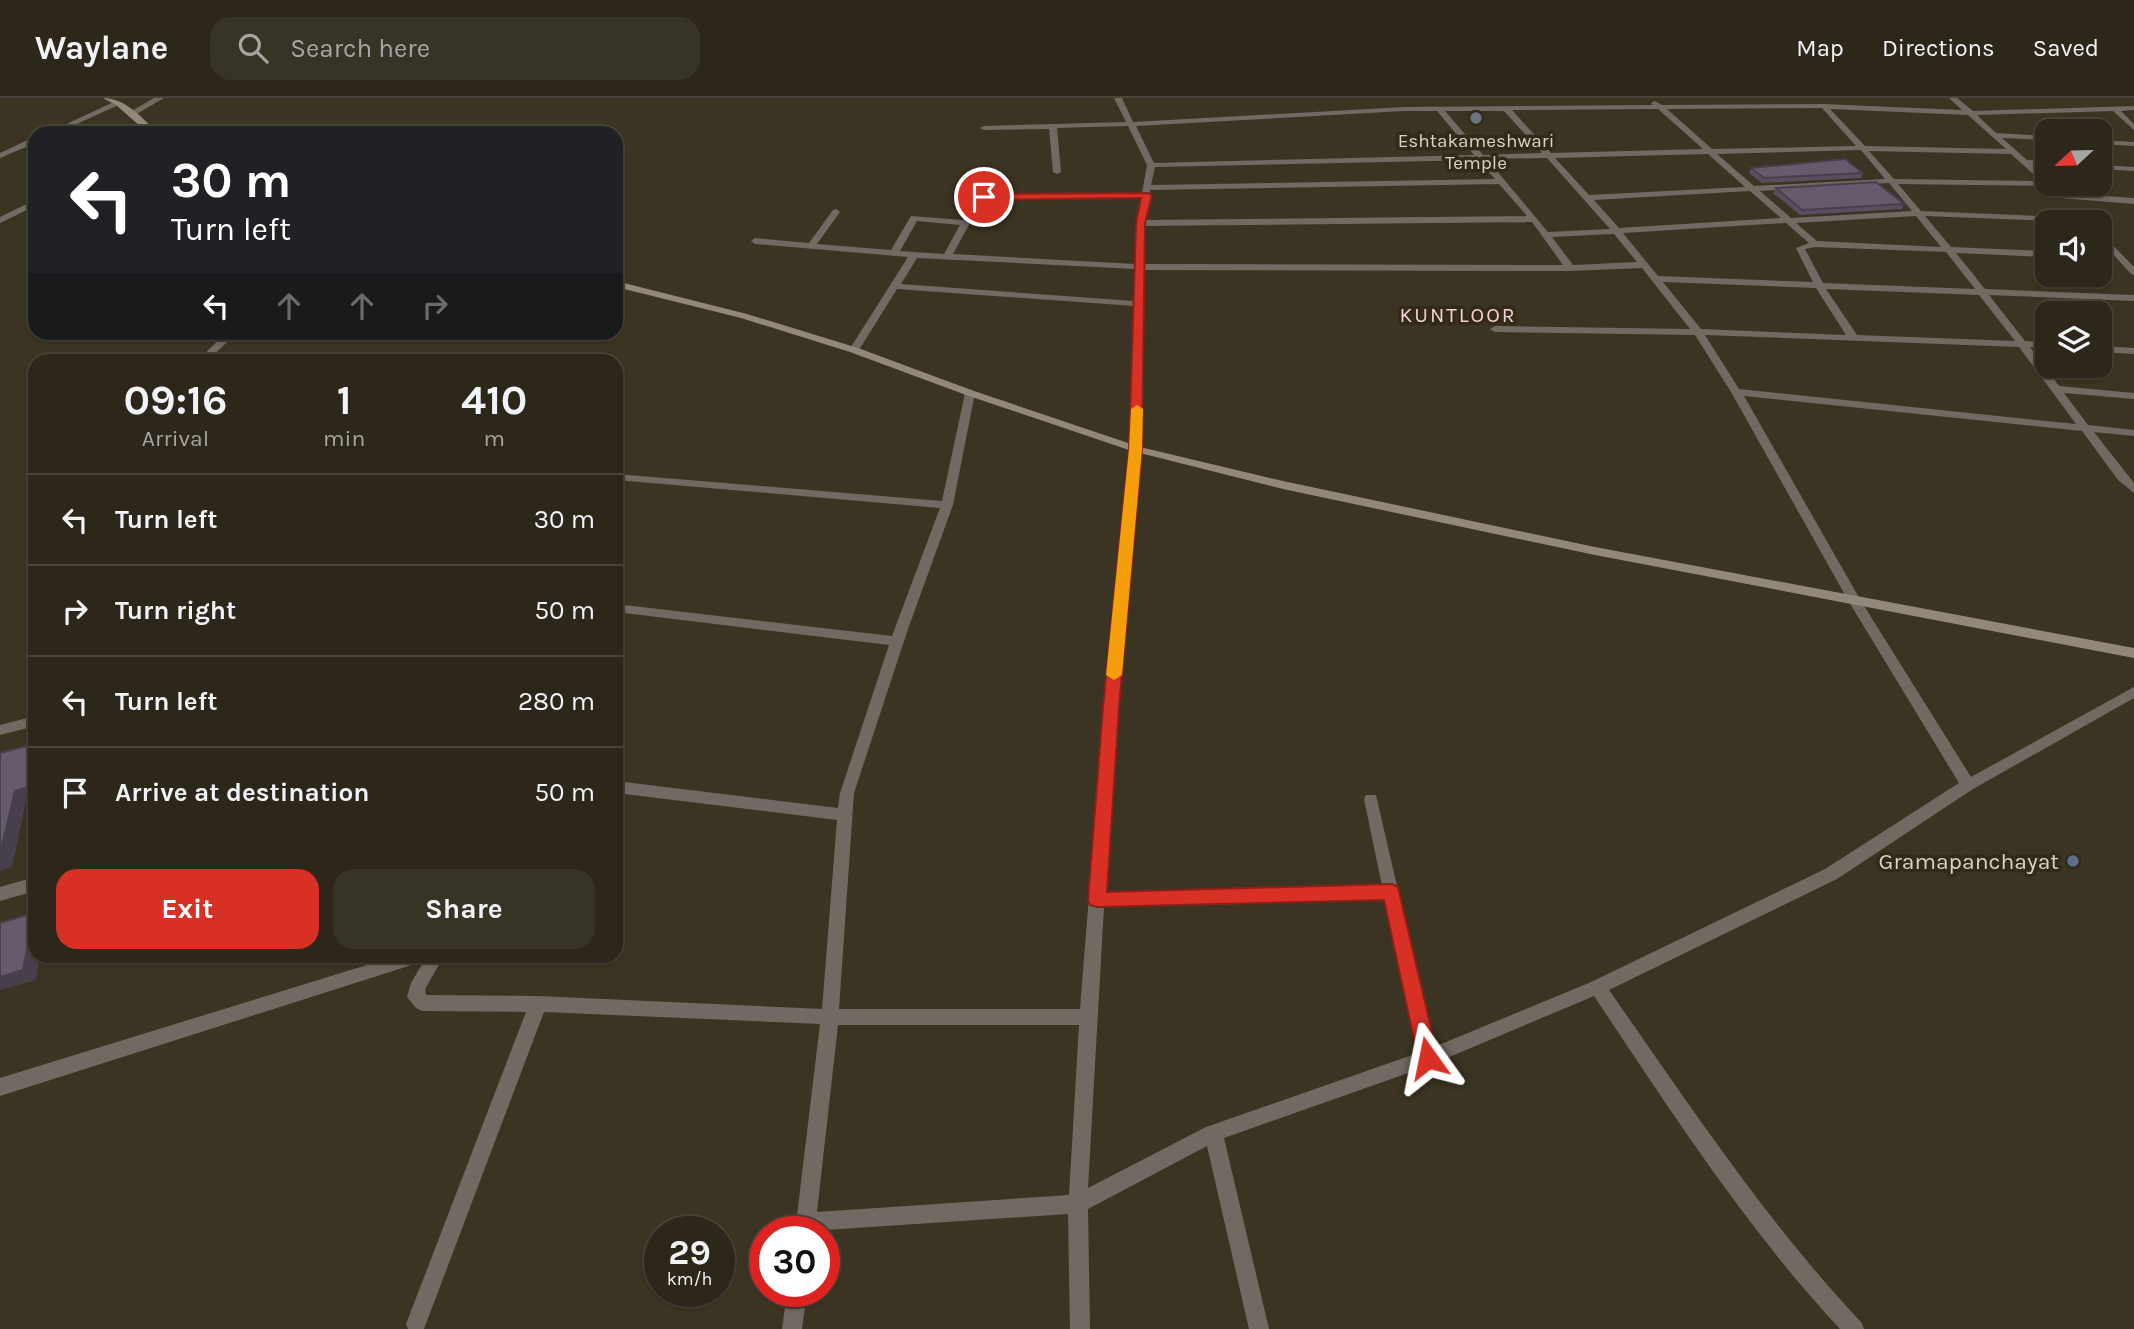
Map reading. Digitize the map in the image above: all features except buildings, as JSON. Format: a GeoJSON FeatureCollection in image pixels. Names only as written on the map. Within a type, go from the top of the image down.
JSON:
{"type":"FeatureCollection","features":[{"type":"Feature","properties":{"kind":"street"},"geometry":{"type":"LineString","coordinates":[[107,98],[132,113],[146,126]]}},
{"type":"Feature","properties":{"kind":"street"},"geometry":{"type":"LineString","coordinates":[[132,113],[160,98]]}},
{"type":"Feature","properties":{"kind":"street"},"geometry":{"type":"LineString","coordinates":[[1080,1329],[1078,1204],[1088,1017],[1111,707],[1136,449],[1140,223],[1151,165],[1118,98]]}},
{"type":"Feature","properties":{"kind":"street"},"geometry":{"type":"LineString","coordinates":[[1395,98],[1404,109]]}},
{"type":"Feature","properties":{"kind":"street"},"geometry":{"type":"LineString","coordinates":[[1526,98],[1536,107]]}},
{"type":"Feature","properties":{"kind":"street"},"geometry":{"type":"LineString","coordinates":[[1649,98],[1815,244]]}},
{"type":"Feature","properties":{"kind":"street"},"geometry":{"type":"LineString","coordinates":[[1713,98],[1724,106]]}},
{"type":"Feature","properties":{"kind":"street"},"geometry":{"type":"LineString","coordinates":[[1953,98],[1973,113],[2035,172]]}},
{"type":"Feature","properties":{"kind":"street"},"geometry":{"type":"LineString","coordinates":[[67,126],[118,103]]}},
{"type":"Feature","properties":{"kind":"street"},"geometry":{"type":"LineString","coordinates":[[1824,106],[1864,148],[1982,293],[2122,478],[2134,489]]}},
{"type":"Feature","properties":{"kind":"street"},"geometry":{"type":"LineString","coordinates":[[984,128],[1133,124],[1439,108],[1824,106],[1973,113],[2134,108]]}},
{"type":"Feature","properties":{"kind":"street"},"geometry":{"type":"LineString","coordinates":[[1505,107],[1616,230],[1698,332],[1736,392],[1854,602],[1968,785]]}},
{"type":"Feature","properties":{"kind":"street"},"geometry":{"type":"LineString","coordinates":[[2113,107],[2134,128]]}},
{"type":"Feature","properties":{"kind":"street"},"geometry":{"type":"LineString","coordinates":[[1439,108],[1534,219],[1570,268]]}},
{"type":"Feature","properties":{"kind":"street"},"geometry":{"type":"LineString","coordinates":[[1053,126],[1057,172]]}},
{"type":"Feature","properties":{"kind":"street"},"geometry":{"type":"LineString","coordinates":[[1996,135],[2035,137]]}},
{"type":"Feature","properties":{"kind":"street"},"geometry":{"type":"LineString","coordinates":[[0,156],[28,143]]}},
{"type":"Feature","properties":{"kind":"street"},"geometry":{"type":"LineString","coordinates":[[2112,143],[2134,144]]}},
{"type":"Feature","properties":{"kind":"street"},"geometry":{"type":"LineString","coordinates":[[1151,165],[1864,148],[2015,152]]}},
{"type":"Feature","properties":{"kind":"street"},"geometry":{"type":"LineString","coordinates":[[2025,162],[2035,162]]}},
{"type":"Feature","properties":{"kind":"street"},"geometry":{"type":"LineString","coordinates":[[2112,168],[2134,169]]}},
{"type":"Feature","properties":{"kind":"street"},"geometry":{"type":"LineString","coordinates":[[947,257],[966,223],[973,202],[984,197],[1502,181]]}},
{"type":"Feature","properties":{"kind":"street"},"geometry":{"type":"LineString","coordinates":[[1587,198],[1889,181],[2035,184]]}},
{"type":"Feature","properties":{"kind":"street"},"geometry":{"type":"LineString","coordinates":[[2063,196],[2134,201]]}},
{"type":"Feature","properties":{"kind":"street"},"geometry":{"type":"LineString","coordinates":[[2063,196],[2070,204]]}},
{"type":"Feature","properties":{"kind":"street"},"geometry":{"type":"LineString","coordinates":[[0,220],[28,206]]}},
{"type":"Feature","properties":{"kind":"street"},"geometry":{"type":"LineString","coordinates":[[811,246],[836,212]]}},
{"type":"Feature","properties":{"kind":"street"},"geometry":{"type":"LineString","coordinates":[[1545,235],[1917,213],[2035,219]]}},
{"type":"Feature","properties":{"kind":"street"},"geometry":{"type":"LineString","coordinates":[[894,253],[915,218],[966,223]]}},
{"type":"Feature","properties":{"kind":"street"},"geometry":{"type":"LineString","coordinates":[[1140,223],[1534,219]]}},
{"type":"Feature","properties":{"kind":"street"},"geometry":{"type":"LineString","coordinates":[[755,241],[914,255],[1141,267],[1570,268],[1642,265]]}},
{"type":"Feature","properties":{"kind":"street"},"geometry":{"type":"LineString","coordinates":[[1853,337],[1819,285],[1800,248],[1815,244],[2035,253]]}},
{"type":"Feature","properties":{"kind":"street"},"geometry":{"type":"LineString","coordinates":[[2112,248],[2134,272]]}},
{"type":"Feature","properties":{"kind":"street"},"geometry":{"type":"LineString","coordinates":[[854,350],[914,255]]}},
{"type":"Feature","properties":{"kind":"street"},"geometry":{"type":"LineString","coordinates":[[2112,258],[2121,258]]}},
{"type":"Feature","properties":{"kind":"street"},"geometry":{"type":"LineString","coordinates":[[1655,279],[2134,298]]}},
{"type":"Feature","properties":{"kind":"street"},"geometry":{"type":"LineString","coordinates":[[623,286],[744,316],[854,350],[970,393],[1136,449],[1297,488],[1854,602],[2134,653]]}},
{"type":"Feature","properties":{"kind":"street"},"geometry":{"type":"LineString","coordinates":[[894,286],[1140,304]]}},
{"type":"Feature","properties":{"kind":"street"},"geometry":{"type":"LineString","coordinates":[[1495,329],[1698,332],[2035,344]]}},
{"type":"Feature","properties":{"kind":"street"},"geometry":{"type":"LineString","coordinates":[[209,354],[224,340]]}},
{"type":"Feature","properties":{"kind":"street"},"geometry":{"type":"LineString","coordinates":[[2112,350],[2134,351]]}},
{"type":"Feature","properties":{"kind":"street"},"geometry":{"type":"LineString","coordinates":[[2055,389],[2134,396]]}},
{"type":"Feature","properties":{"kind":"street"},"geometry":{"type":"LineString","coordinates":[[1736,392],[2134,433]]}},
{"type":"Feature","properties":{"kind":"street"},"geometry":{"type":"LineString","coordinates":[[807,1216],[831,1017],[847,793],[897,641],[947,505],[970,393]]}},
{"type":"Feature","properties":{"kind":"street"},"geometry":{"type":"LineString","coordinates":[[623,478],[947,505]]}},
{"type":"Feature","properties":{"kind":"street"},"geometry":{"type":"LineString","coordinates":[[623,608],[897,641]]}},
{"type":"Feature","properties":{"kind":"street"},"geometry":{"type":"LineString","coordinates":[[840,1224],[1078,1204],[1213,1133],[1428,1058],[1597,987],[1831,874],[1968,785],[2134,692]]}},
{"type":"Feature","properties":{"kind":"street"},"geometry":{"type":"LineString","coordinates":[[0,730],[28,723]]}},
{"type":"Feature","properties":{"kind":"street"},"geometry":{"type":"LineString","coordinates":[[623,788],[846,815]]}},
{"type":"Feature","properties":{"kind":"street"},"geometry":{"type":"LineString","coordinates":[[1371,799],[1428,1058]]}},
{"type":"Feature","properties":{"kind":"street"},"geometry":{"type":"LineString","coordinates":[[0,894],[28,886]]}},
{"type":"Feature","properties":{"kind":"street"},"geometry":{"type":"LineString","coordinates":[[1097,900],[1392,892]]}},
{"type":"Feature","properties":{"kind":"street"},"geometry":{"type":"LineString","coordinates":[[0,1087],[396,963]]}},
{"type":"Feature","properties":{"kind":"street"},"geometry":{"type":"LineString","coordinates":[[432,963],[417,988],[416,997],[422,1003],[538,1004],[831,1017],[1088,1017]]}},
{"type":"Feature","properties":{"kind":"street"},"geometry":{"type":"LineString","coordinates":[[1597,987],[1750,1205],[1813,1288],[1854,1329]]}},
{"type":"Feature","properties":{"kind":"street"},"geometry":{"type":"LineString","coordinates":[[416,1324],[538,1004]]}},
{"type":"Feature","properties":{"kind":"street"},"geometry":{"type":"LineString","coordinates":[[1213,1133],[1259,1329]]}},
{"type":"Feature","properties":{"kind":"street"},"geometry":{"type":"LineString","coordinates":[[792,1329],[795,1307]]}},
{"type":"Feature","properties":{"kind":"slow traffic"},"geometry":{"type":"LineString","coordinates":[[1114,675],[1136,449],[1137,409]]}},
{"type":"Feature","properties":{"kind":"place","name":"Eshtakameshwari Temple"},"geometry":{"type":"Point","coordinates":[1476,118]}},
{"type":"Feature","properties":{"kind":"place","name":"Gramapanchayat"},"geometry":{"type":"Point","coordinates":[2073,861]}},
{"type":"Feature","properties":{"kind":"district","name":"KUNTLOOR"},"geometry":{"type":"Point","coordinates":[1458,315]}},
{"type":"Feature","properties":{"kind":"route"},"geometry":{"type":"LineString","coordinates":[[984,197],[1147,195],[1140,223],[1136,449],[1111,707],[1097,900],[1392,892],[1428,1058]]}}]}
